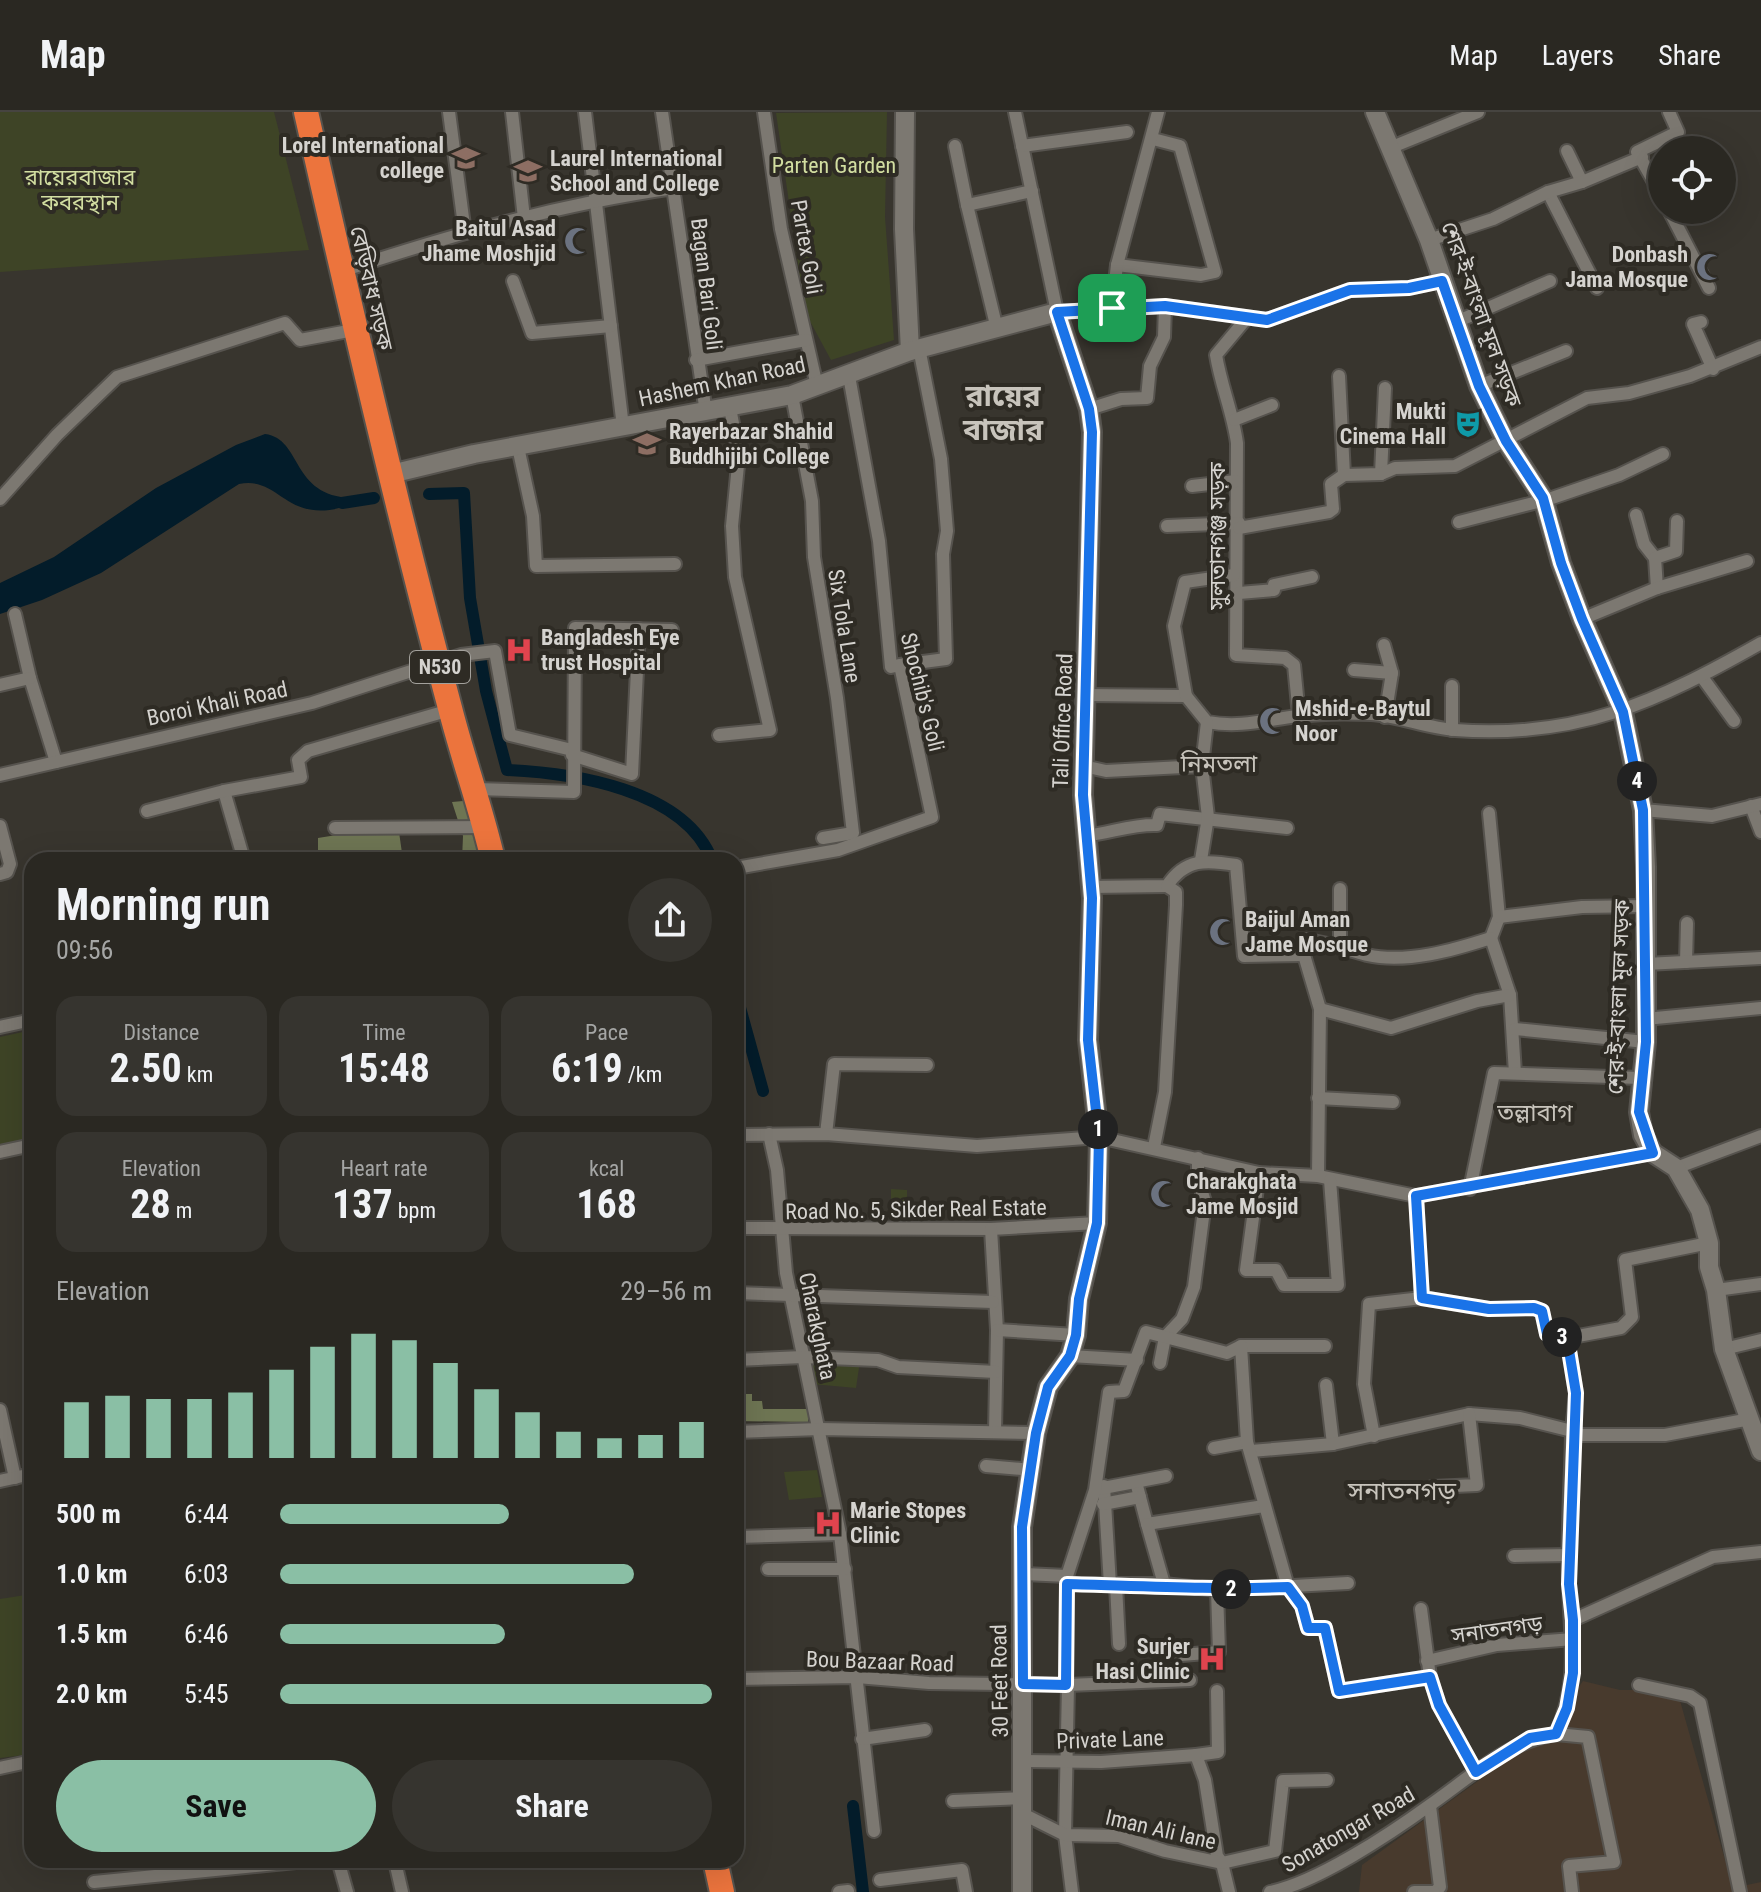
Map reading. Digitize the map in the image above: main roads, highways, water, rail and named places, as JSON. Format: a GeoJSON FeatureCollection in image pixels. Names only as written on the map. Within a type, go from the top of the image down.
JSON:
{"type":"FeatureCollection","features":[{"type":"Feature","properties":{"kind":"highway","name":"বেড়িবাধ সড়ক"},"geometry":{"type":"LineString","coordinates":[[306,112],[354,330],[391,474],[450,659],[450,710],[476,789],[491,852]]}},
{"type":"Feature","properties":{"kind":"highway"},"geometry":{"type":"LineString","coordinates":[[717,1868],[722,1892]]}},
{"type":"Feature","properties":{"kind":"water"},"geometry":{"type":"Polygon","coordinates":[[[265,434],[277,438],[286,446],[307,478],[318,488],[332,495],[352,498],[355,503],[332,510],[314,510],[299,506],[266,487],[254,483],[239,484],[101,573],[42,600],[0,614],[0,583],[54,557],[156,488],[236,445],[265,434]]]}},
{"type":"Feature","properties":{"kind":"waterway"},"geometry":{"type":"LineString","coordinates":[[429,494],[464,493],[470,598],[486,691],[507,770],[593,781],[652,801],[677,816],[698,836],[707,852]]}},
{"type":"Feature","properties":{"kind":"waterway"},"geometry":{"type":"LineString","coordinates":[[342,503],[374,498]]}},
{"type":"Feature","properties":{"kind":"waterway"},"geometry":{"type":"LineString","coordinates":[[744,1022],[763,1091]]}},
{"type":"Feature","properties":{"kind":"waterway"},"geometry":{"type":"LineString","coordinates":[[853,1806],[863,1892]]}},
{"type":"Feature","properties":{"kind":"place","name":"Lorel International college"},"geometry":{"type":"Point","coordinates":[466,158]}},
{"type":"Feature","properties":{"kind":"place","name":"Laurel International School and College"},"geometry":{"type":"Point","coordinates":[528,171]}},
{"type":"Feature","properties":{"kind":"place","name":"Baitul Asad Jhame Moshjid"},"geometry":{"type":"Point","coordinates":[578,241]}},
{"type":"Feature","properties":{"kind":"place","name":"Donbash Jama Mosque"},"geometry":{"type":"Point","coordinates":[1710,267]}},
{"type":"Feature","properties":{"kind":"place","name":"Mukti Cinema Hall"},"geometry":{"type":"Point","coordinates":[1468,424]}},
{"type":"Feature","properties":{"kind":"place","name":"Rayerbazar Shahid Buddhijibi College"},"geometry":{"type":"Point","coordinates":[647,444]}},
{"type":"Feature","properties":{"kind":"place","name":"Bangladesh Eye trust Hospital"},"geometry":{"type":"Point","coordinates":[519,650]}},
{"type":"Feature","properties":{"kind":"place","name":"Mshid-e-Baytul Noor"},"geometry":{"type":"Point","coordinates":[1273,721]}},
{"type":"Feature","properties":{"kind":"place","name":"Baijul Aman Jame Mosque"},"geometry":{"type":"Point","coordinates":[1223,932]}},
{"type":"Feature","properties":{"kind":"place","name":"Charakghata Jame Mosjid"},"geometry":{"type":"Point","coordinates":[1164,1194]}},
{"type":"Feature","properties":{"kind":"place","name":"Marie Stopes Clinic"},"geometry":{"type":"Point","coordinates":[828,1523]}},
{"type":"Feature","properties":{"kind":"place","name":"Surjer Hasi Clinic"},"geometry":{"type":"Point","coordinates":[1212,1659]}},
{"type":"Feature","properties":{"kind":"district","name":"রায়ের বাজার"},"geometry":{"type":"Point","coordinates":[1003,413]}},
{"type":"Feature","properties":{"kind":"district","name":"নিমতলা"},"geometry":{"type":"Point","coordinates":[1219,764]}},
{"type":"Feature","properties":{"kind":"district","name":"তল্লাবাগ"},"geometry":{"type":"Point","coordinates":[1535,1113]}},
{"type":"Feature","properties":{"kind":"district","name":"সনাতনগড়"},"geometry":{"type":"Point","coordinates":[1402,1491]}},
{"type":"Feature","properties":{"kind":"park label","name":"Parten Garden"},"geometry":{"type":"Point","coordinates":[834,165]}},
{"type":"Feature","properties":{"kind":"park label","name":"রায়েরবাজার কবরস্থান"},"geometry":{"type":"Point","coordinates":[80,190]}}]}
